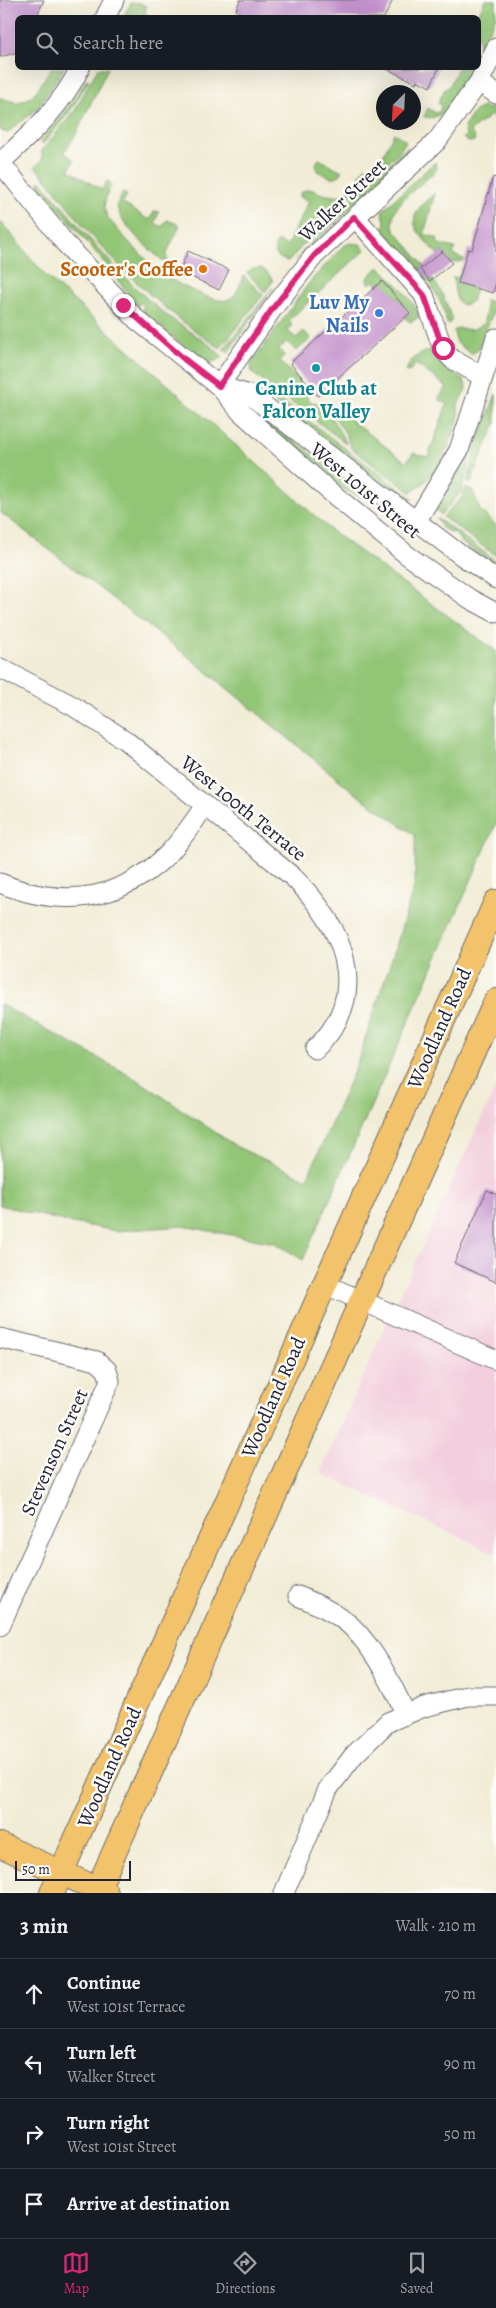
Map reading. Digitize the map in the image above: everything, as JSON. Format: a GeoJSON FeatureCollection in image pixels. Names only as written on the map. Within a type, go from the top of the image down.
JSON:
{"type":"FeatureCollection","features":[{"type":"Feature","properties":{"kind":"main road","name":"Woodland Road"},"geometry":{"type":"LineString","coordinates":[[57,1883],[496,902]]}},
{"type":"Feature","properties":{"kind":"main road","name":"Woodland Road"},"geometry":{"type":"LineString","coordinates":[[100,1892],[496,1001]]}},
{"type":"Feature","properties":{"kind":"main road"},"geometry":{"type":"LineString","coordinates":[[0,1846],[57,1883],[100,1892]]}},
{"type":"Feature","properties":{"kind":"street"},"geometry":{"type":"LineString","coordinates":[[106,15],[114,0]]}},
{"type":"Feature","properties":{"kind":"street","name":"Walker Street"},"geometry":{"type":"LineString","coordinates":[[219,386],[273,308],[314,256],[437,141],[479,82],[496,48]]}},
{"type":"Feature","properties":{"kind":"street"},"geometry":{"type":"LineString","coordinates":[[0,162],[45,122],[65,96],[79,70]]}},
{"type":"Feature","properties":{"kind":"street"},"geometry":{"type":"LineString","coordinates":[[479,82],[496,94]]}},
{"type":"Feature","properties":{"kind":"street","name":"West 101st Street"},"geometry":{"type":"LineString","coordinates":[[0,162],[65,243],[116,299],[150,331],[219,386],[241,412],[370,525],[406,554],[470,599],[496,613]]}},
{"type":"Feature","properties":{"kind":"street"},"geometry":{"type":"LineString","coordinates":[[354,217],[424,295],[443,348],[452,360],[483,377]]}},
{"type":"Feature","properties":{"kind":"street"},"geometry":{"type":"LineString","coordinates":[[416,522],[459,450],[496,338]]}},
{"type":"Feature","properties":{"kind":"street","name":"West 101st Street"},"geometry":{"type":"LineString","coordinates":[[219,386],[250,395],[416,522],[496,579]]}},
{"type":"Feature","properties":{"kind":"street","name":"West 100th Terrace"},"geometry":{"type":"LineString","coordinates":[[0,668],[101,724],[205,806],[305,889],[326,914],[343,954],[347,976],[346,996],[334,1027],[315,1049]]}},
{"type":"Feature","properties":{"kind":"street"},"geometry":{"type":"LineString","coordinates":[[0,883],[39,896],[91,896],[113,890],[131,882],[167,854],[205,806]]}},
{"type":"Feature","properties":{"kind":"street"},"geometry":{"type":"LineString","coordinates":[[324,1284],[496,1360]]}},
{"type":"Feature","properties":{"kind":"street","name":"Stevenson Street"},"geometry":{"type":"LineString","coordinates":[[0,1338],[97,1361],[107,1370],[109,1377],[107,1390],[0,1626]]}},
{"type":"Feature","properties":{"kind":"street"},"geometry":{"type":"LineString","coordinates":[[298,1596],[326,1609],[351,1627],[373,1653],[391,1682],[406,1715]]}},
{"type":"Feature","properties":{"kind":"street"},"geometry":{"type":"LineString","coordinates":[[284,1893],[328,1789],[354,1754],[374,1735],[388,1722],[406,1715],[468,1696],[496,1696]]}},
{"type":"Feature","properties":{"kind":"shaded area"},"geometry":{"type":"Polygon","coordinates":[[[496,1087],[496,1554],[322,1474],[323,1467],[378,1342],[496,1087]]]}},
{"type":"Feature","properties":{"kind":"green space"},"geometry":{"type":"Polygon","coordinates":[[[485,0],[496,0],[496,16],[481,48],[481,15],[478,15],[485,0]]]}},
{"type":"Feature","properties":{"kind":"green space"},"geometry":{"type":"Polygon","coordinates":[[[131,3],[139,3],[146,6],[145,15],[124,15],[131,3]]]}},
{"type":"Feature","properties":{"kind":"green space"},"geometry":{"type":"Polygon","coordinates":[[[50,70],[63,70],[47,95],[32,113],[8,133],[0,130],[0,97],[19,102],[32,96],[50,70]]]}},
{"type":"Feature","properties":{"kind":"green space"},"geometry":{"type":"Polygon","coordinates":[[[97,70],[107,70],[75,136],[64,152],[74,160],[69,170],[102,190],[107,181],[110,182],[111,185],[105,203],[106,214],[115,227],[151,264],[177,283],[214,299],[227,300],[233,296],[244,276],[263,295],[220,348],[165,308],[132,278],[86,229],[35,167],[42,160],[42,150],[74,112],[97,70]]]}},
{"type":"Feature","properties":{"kind":"green space"},"geometry":{"type":"Polygon","coordinates":[[[457,70],[470,70],[459,93],[447,109],[433,117],[424,117],[428,108],[436,113],[440,111],[441,106],[438,102],[445,89],[449,87],[457,70]]]}},
{"type":"Feature","properties":{"kind":"green space"},"geometry":{"type":"Polygon","coordinates":[[[87,79],[89,80],[70,111],[43,144],[40,142],[64,114],[87,79]]]}},
{"type":"Feature","properties":{"kind":"green space"},"geometry":{"type":"Polygon","coordinates":[[[483,107],[496,111],[496,120],[491,115],[470,131],[475,138],[474,141],[468,142],[463,138],[466,136],[464,127],[475,111],[483,107]]]}},
{"type":"Feature","properties":{"kind":"green space"},"geometry":{"type":"Polygon","coordinates":[[[394,133],[406,141],[400,151],[329,215],[289,261],[277,256],[275,251],[276,244],[278,241],[287,246],[309,201],[300,197],[300,193],[308,189],[334,196],[346,192],[355,184],[365,167],[375,171],[394,133]]]}},
{"type":"Feature","properties":{"kind":"green space"},"geometry":{"type":"Polygon","coordinates":[[[408,147],[403,159],[296,260],[333,216],[408,147]]]}},
{"type":"Feature","properties":{"kind":"green space"},"geometry":{"type":"Polygon","coordinates":[[[319,159],[342,171],[340,175],[332,178],[319,172],[315,165],[319,159]]]}},
{"type":"Feature","properties":{"kind":"green space"},"geometry":{"type":"Polygon","coordinates":[[[435,162],[437,169],[400,204],[395,211],[393,220],[394,229],[424,266],[420,269],[437,285],[452,319],[449,324],[447,324],[443,308],[432,286],[384,231],[385,221],[382,211],[435,162]]]}},
{"type":"Feature","properties":{"kind":"green space"},"geometry":{"type":"Polygon","coordinates":[[[41,181],[126,279],[166,314],[223,357],[213,362],[201,360],[146,315],[142,309],[144,306],[141,303],[138,306],[135,303],[99,256],[41,188],[38,183],[41,181]]]}},
{"type":"Feature","properties":{"kind":"green space"},"geometry":{"type":"Polygon","coordinates":[[[123,193],[127,195],[122,203],[149,220],[155,211],[159,212],[155,223],[162,227],[167,220],[180,225],[166,255],[168,262],[180,268],[179,271],[171,267],[141,242],[124,221],[117,204],[123,193]]]}},
{"type":"Feature","properties":{"kind":"green space"},"geometry":{"type":"Polygon","coordinates":[[[435,193],[424,234],[437,238],[438,244],[455,248],[453,255],[464,259],[463,261],[447,264],[447,256],[442,251],[437,254],[417,230],[415,217],[418,210],[435,193]]]}},
{"type":"Feature","properties":{"kind":"green space"},"geometry":{"type":"Polygon","coordinates":[[[0,221],[45,275],[333,532],[496,651],[496,824],[303,1260],[275,1243],[183,1226],[116,1231],[63,1221],[0,1205],[0,1004],[138,1080],[237,1147],[307,1179],[355,1069],[396,946],[415,883],[415,835],[360,797],[190,658],[0,512],[0,221]]]}},
{"type":"Feature","properties":{"kind":"green space"},"geometry":{"type":"Polygon","coordinates":[[[350,243],[360,244],[365,250],[289,320],[292,326],[288,331],[296,338],[304,331],[311,339],[296,351],[287,342],[279,349],[285,356],[280,361],[306,388],[307,397],[311,402],[323,404],[347,444],[252,373],[251,364],[309,283],[343,246],[350,243]]]}},
{"type":"Feature","properties":{"kind":"green space"},"geometry":{"type":"Polygon","coordinates":[[[464,264],[476,288],[472,301],[462,304],[456,298],[453,277],[458,278],[464,264]]]}},
{"type":"Feature","properties":{"kind":"green space"},"geometry":{"type":"Polygon","coordinates":[[[261,268],[269,274],[273,281],[265,292],[247,273],[252,269],[261,268]]]}},
{"type":"Feature","properties":{"kind":"green space"},"geometry":{"type":"Polygon","coordinates":[[[377,268],[381,268],[408,296],[419,317],[410,322],[405,318],[411,312],[382,282],[378,285],[373,280],[370,284],[366,280],[377,268]]]}},
{"type":"Feature","properties":{"kind":"green space"},"geometry":{"type":"Polygon","coordinates":[[[273,288],[228,352],[223,350],[270,292],[273,288]]]}},
{"type":"Feature","properties":{"kind":"green space"},"geometry":{"type":"Polygon","coordinates":[[[485,300],[496,303],[496,305],[478,350],[471,354],[456,342],[454,331],[457,328],[472,330],[483,324],[486,313],[485,300]]]}},
{"type":"Feature","properties":{"kind":"green space"},"geometry":{"type":"Polygon","coordinates":[[[431,350],[446,368],[464,381],[466,388],[458,407],[457,424],[442,459],[427,480],[410,492],[351,448],[346,434],[331,412],[335,408],[406,462],[413,453],[428,457],[447,404],[438,399],[447,387],[416,364],[409,372],[406,371],[416,357],[423,352],[431,350]]]}},
{"type":"Feature","properties":{"kind":"green space"},"geometry":{"type":"Polygon","coordinates":[[[266,389],[413,499],[405,499],[270,399],[263,392],[266,389]]]}},
{"type":"Feature","properties":{"kind":"green space"},"geometry":{"type":"Polygon","coordinates":[[[496,394],[496,423],[474,473],[472,482],[467,483],[475,450],[496,394]]]}},
{"type":"Feature","properties":{"kind":"green space"},"geometry":{"type":"Polygon","coordinates":[[[269,422],[363,493],[361,497],[338,487],[266,426],[269,422]]]}},
{"type":"Feature","properties":{"kind":"green space"},"geometry":{"type":"Polygon","coordinates":[[[480,423],[483,424],[471,455],[461,492],[441,515],[436,510],[460,469],[480,423]]]}},
{"type":"Feature","properties":{"kind":"green space"},"geometry":{"type":"Polygon","coordinates":[[[466,487],[473,491],[480,510],[496,525],[496,556],[443,517],[462,497],[466,487]]]}},
{"type":"Feature","properties":{"kind":"green space"},"geometry":{"type":"Polygon","coordinates":[[[437,518],[496,561],[496,567],[461,542],[454,531],[452,533],[442,528],[437,518]]]}},
{"type":"Feature","properties":{"kind":"building"},"geometry":{"type":"Polygon","coordinates":[[[0,0],[44,0],[37,15],[15,15],[15,53],[0,57],[0,0]]]}},
{"type":"Feature","properties":{"kind":"building"},"geometry":{"type":"Polygon","coordinates":[[[240,0],[393,0],[386,15],[245,15],[236,10],[240,0]]]}},
{"type":"Feature","properties":{"kind":"building"},"geometry":{"type":"Polygon","coordinates":[[[389,70],[438,70],[430,87],[417,80],[416,83],[389,70]]]}},
{"type":"Feature","properties":{"kind":"building"},"geometry":{"type":"Polygon","coordinates":[[[493,177],[496,178],[496,282],[493,293],[458,283],[468,249],[472,250],[493,177]]]}},
{"type":"Feature","properties":{"kind":"building","name":"Scooter's Coffee"},"geometry":{"type":"Polygon","coordinates":[[[188,251],[229,270],[219,290],[179,271],[188,251]]]}},
{"type":"Feature","properties":{"kind":"building"},"geometry":{"type":"Polygon","coordinates":[[[442,251],[452,263],[430,281],[420,269],[442,251]]]}},
{"type":"Feature","properties":{"kind":"building"},"geometry":{"type":"Polygon","coordinates":[[[382,281],[410,313],[318,396],[290,363],[382,281]]]}},
{"type":"Feature","properties":{"kind":"building"},"geometry":{"type":"Polygon","coordinates":[[[487,1190],[496,1194],[496,1282],[454,1263],[487,1190]]]}},
{"type":"Feature","properties":{"kind":"place","name":"Scooter's Coffee"},"geometry":{"type":"Point","coordinates":[203,269]}},
{"type":"Feature","properties":{"kind":"place","name":"Luv My Nails"},"geometry":{"type":"Point","coordinates":[379,313]}},
{"type":"Feature","properties":{"kind":"place","name":"Canine Club at Falcon Valley"},"geometry":{"type":"Point","coordinates":[316,368]}},
{"type":"Feature","properties":{"kind":"route"},"geometry":{"type":"LineString","coordinates":[[123,305],[137,320],[219,386],[273,308],[314,256],[354,217],[424,295],[443,348]]}}]}
